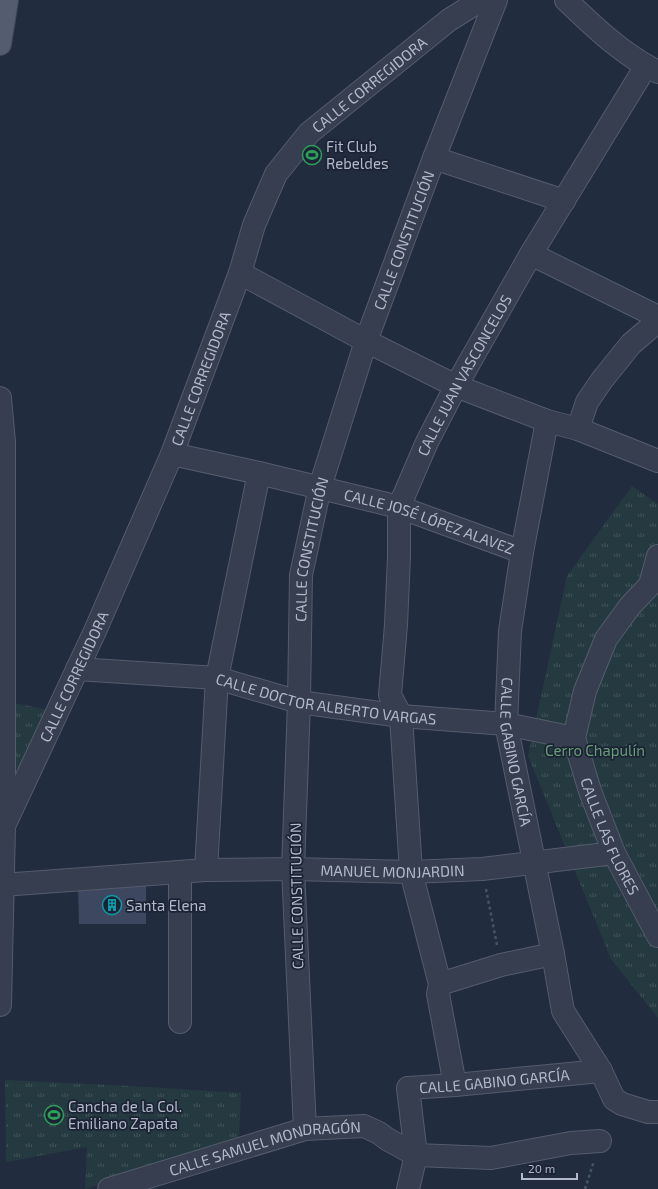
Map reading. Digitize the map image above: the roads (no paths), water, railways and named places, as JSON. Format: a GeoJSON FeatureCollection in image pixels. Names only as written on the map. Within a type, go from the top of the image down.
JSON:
{"type":"FeatureCollection","features":[{"type":"Feature","properties":{"kind":"main road"},"geometry":{"type":"LineString","coordinates":[[0,44],[7,0]]}},
{"type":"Feature","properties":{"kind":"street","name":"CALLE CORREGIDORA"},"geometry":{"type":"LineString","coordinates":[[4,826],[77,669],[172,454],[240,273],[254,224],[276,174],[309,132],[449,20],[481,0]]}},
{"type":"Feature","properties":{"kind":"street","name":"CALLE CONSTITUCIÓN"},"geometry":{"type":"LineString","coordinates":[[305,1129],[292,869],[299,702],[301,575],[320,487],[366,341],[434,158],[496,0]]}},
{"type":"Feature","properties":{"kind":"street"},"geometry":{"type":"LineString","coordinates":[[566,0],[600,33],[652,69]]}},
{"type":"Feature","properties":{"kind":"street","name":"CALLE JUAN VASCONCELOS"},"geometry":{"type":"LineString","coordinates":[[401,716],[390,695],[396,625],[399,556],[399,507],[427,442],[456,386],[531,254],[564,201],[652,69]]}},
{"type":"Feature","properties":{"kind":"street"},"geometry":{"type":"LineString","coordinates":[[434,158],[564,201]]}},
{"type":"Feature","properties":{"kind":"street"},"geometry":{"type":"LineString","coordinates":[[531,254],[658,317]]}},
{"type":"Feature","properties":{"kind":"street"},"geometry":{"type":"LineString","coordinates":[[240,273],[366,341],[456,386],[547,421],[578,429],[657,456]]}},
{"type":"Feature","properties":{"kind":"street"},"geometry":{"type":"LineString","coordinates":[[578,429],[587,402],[602,380],[631,344],[658,321]]}},
{"type":"Feature","properties":{"kind":"street"},"geometry":{"type":"LineString","coordinates":[[0,398],[4,442],[4,826],[0,1005]]}},
{"type":"Feature","properties":{"kind":"street","name":"CALLE GABINO GARCÍA"},"geometry":{"type":"LineString","coordinates":[[547,421],[522,552],[510,631],[506,724],[553,954],[563,1011],[601,1072],[614,1099],[622,1104],[648,1112],[658,1112]]}},
{"type":"Feature","properties":{"kind":"street","name":"CALLE JOSÉ LÓPEZ ALAVEZ"},"geometry":{"type":"LineString","coordinates":[[172,454],[320,487],[399,507],[522,552]]}},
{"type":"Feature","properties":{"kind":"street"},"geometry":{"type":"LineString","coordinates":[[206,870],[216,678],[260,473]]}},
{"type":"Feature","properties":{"kind":"street"},"geometry":{"type":"LineString","coordinates":[[654,588],[658,556]]}},
{"type":"Feature","properties":{"kind":"street","name":"CALLE LAS FLORES"},"geometry":{"type":"LineString","coordinates":[[654,588],[630,606],[606,639],[585,691],[574,738],[590,791],[614,853],[658,936]]}},
{"type":"Feature","properties":{"kind":"street","name":"CALLE DOCTOR ALBERTO VARGAS"},"geometry":{"type":"LineString","coordinates":[[77,669],[216,678],[299,702],[401,716],[506,724],[574,738]]}},
{"type":"Feature","properties":{"kind":"street"},"geometry":{"type":"LineString","coordinates":[[401,716],[411,872],[440,984],[438,994],[455,1086]]}},
{"type":"Feature","properties":{"kind":"street","name":"MANUEL MONJARDIN"},"geometry":{"type":"LineString","coordinates":[[2,885],[206,870],[292,869],[411,872],[482,869],[614,853]]}},
{"type":"Feature","properties":{"kind":"street"},"geometry":{"type":"LineString","coordinates":[[180,872],[180,1022]]}},
{"type":"Feature","properties":{"kind":"street"},"geometry":{"type":"LineString","coordinates":[[440,984],[501,965],[553,954]]}},
{"type":"Feature","properties":{"kind":"street","name":"CALLE GABINO GARCÍA"},"geometry":{"type":"LineString","coordinates":[[416,1155],[408,1088],[455,1086],[601,1072]]}},
{"type":"Feature","properties":{"kind":"street","name":"CALLE SAMUEL MONDRAGÓN"},"geometry":{"type":"LineString","coordinates":[[109,1189],[158,1182],[305,1129],[364,1126],[416,1155]]}},
{"type":"Feature","properties":{"kind":"street"},"geometry":{"type":"LineString","coordinates":[[408,1189],[416,1155],[491,1158],[571,1143],[600,1141]]}},
{"type":"Feature","properties":{"kind":"place","name":"Fit Club Rebeldes"},"geometry":{"type":"Point","coordinates":[312,155]}},
{"type":"Feature","properties":{"kind":"place","name":"Santa Elena"},"geometry":{"type":"Point","coordinates":[112,905]}},
{"type":"Feature","properties":{"kind":"place","name":"Cancha de la Col. Emiliano Zapata"},"geometry":{"type":"Point","coordinates":[54,1115]}},
{"type":"Feature","properties":{"kind":"park label","name":"Cerro Chapulín"},"geometry":{"type":"Point","coordinates":[595,750]}}]}
